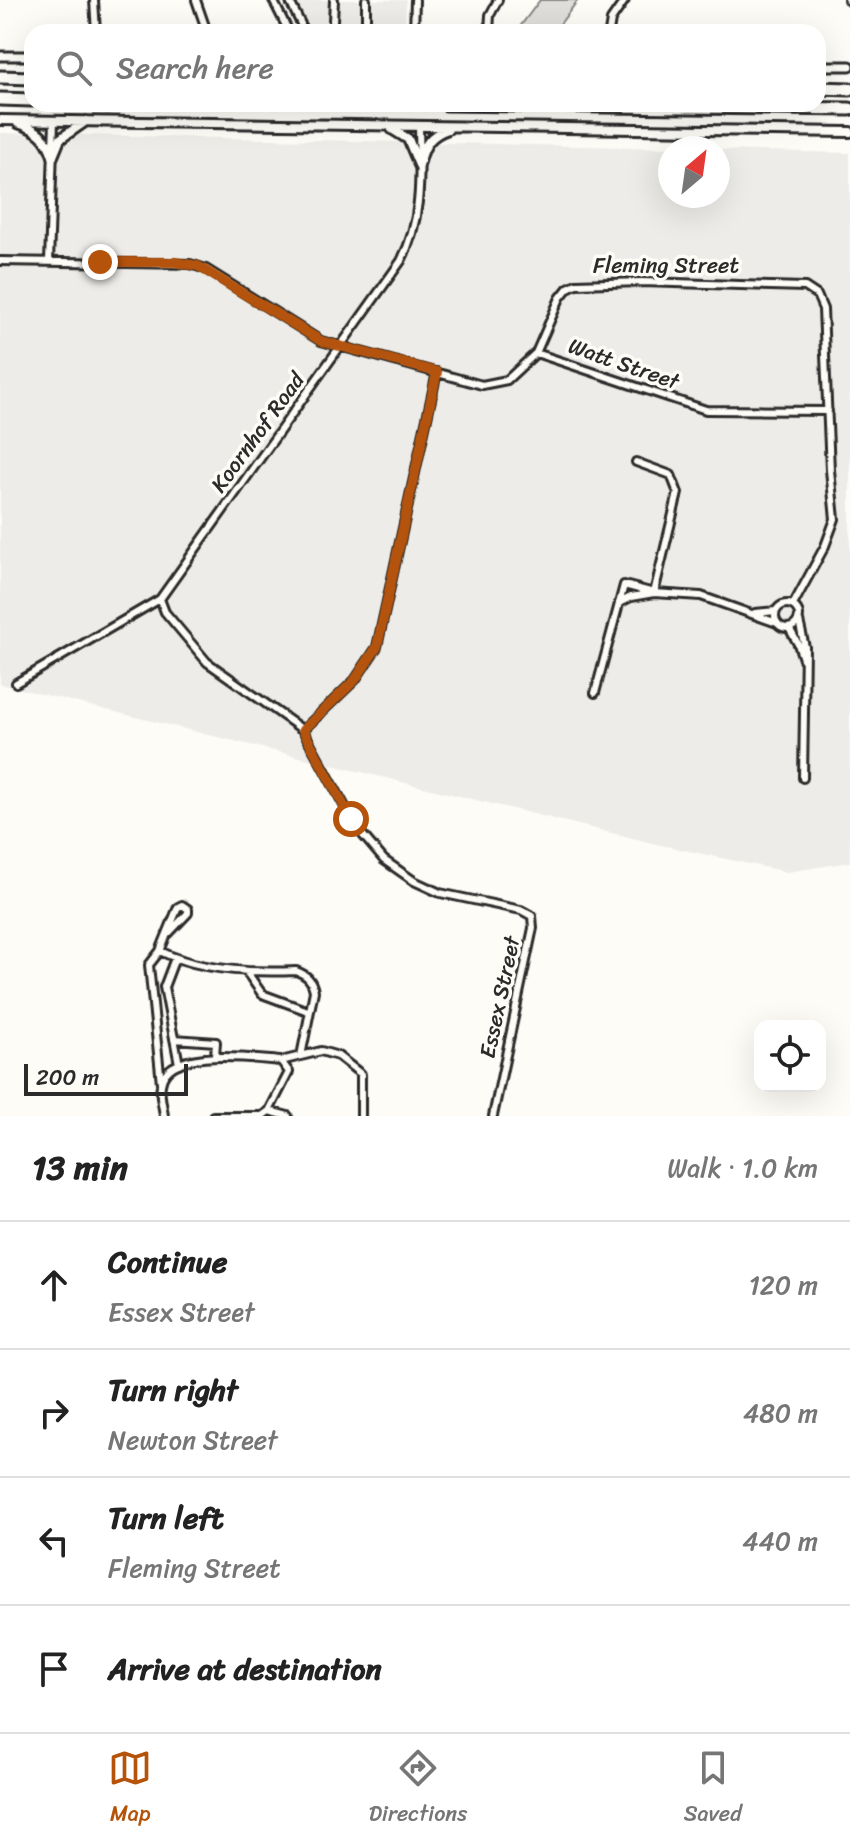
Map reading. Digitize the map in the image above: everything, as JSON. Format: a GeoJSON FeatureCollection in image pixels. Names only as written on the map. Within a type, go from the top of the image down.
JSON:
{"type":"FeatureCollection","features":[{"type":"Feature","properties":{"kind":"highway"},"geometry":{"type":"LineString","coordinates":[[0,77],[24,78]]}},
{"type":"Feature","properties":{"kind":"highway"},"geometry":{"type":"LineString","coordinates":[[826,88],[850,89]]}},
{"type":"Feature","properties":{"kind":"highway"},"geometry":{"type":"LineString","coordinates":[[0,99],[24,100]]}},
{"type":"Feature","properties":{"kind":"highway"},"geometry":{"type":"LineString","coordinates":[[826,109],[850,109]]}},
{"type":"Feature","properties":{"kind":"main road"},"geometry":{"type":"LineString","coordinates":[[0,120],[850,132]]}},
{"type":"Feature","properties":{"kind":"main road"},"geometry":{"type":"LineString","coordinates":[[12,121],[41,133],[53,156]]}},
{"type":"Feature","properties":{"kind":"main road"},"geometry":{"type":"LineString","coordinates":[[53,156],[60,139],[87,121]]}},
{"type":"Feature","properties":{"kind":"main road"},"geometry":{"type":"LineString","coordinates":[[386,126],[408,139],[419,164]]}},
{"type":"Feature","properties":{"kind":"main road"},"geometry":{"type":"LineString","coordinates":[[419,164],[430,138],[452,127]]}},
{"type":"Feature","properties":{"kind":"street"},"geometry":{"type":"LineString","coordinates":[[94,0],[96,24]]}},
{"type":"Feature","properties":{"kind":"street"},"geometry":{"type":"LineString","coordinates":[[196,0],[204,24]]}},
{"type":"Feature","properties":{"kind":"street"},"geometry":{"type":"LineString","coordinates":[[273,0],[285,24]]}},
{"type":"Feature","properties":{"kind":"street"},"geometry":{"type":"LineString","coordinates":[[333,21],[334,0]]}},
{"type":"Feature","properties":{"kind":"street"},"geometry":{"type":"LineString","coordinates":[[366,0],[366,24]]}},
{"type":"Feature","properties":{"kind":"street"},"geometry":{"type":"LineString","coordinates":[[414,24],[415,0]]}},
{"type":"Feature","properties":{"kind":"street"},"geometry":{"type":"LineString","coordinates":[[489,24],[490,15],[498,0]]}},
{"type":"Feature","properties":{"kind":"street"},"geometry":{"type":"LineString","coordinates":[[610,24],[625,0]]}},
{"type":"Feature","properties":{"kind":"street"},"geometry":{"type":"LineString","coordinates":[[277,8],[292,1],[301,24]]}},
{"type":"Feature","properties":{"kind":"street"},"geometry":{"type":"LineString","coordinates":[[0,56],[24,56]]}},
{"type":"Feature","properties":{"kind":"street"},"geometry":{"type":"LineString","coordinates":[[826,66],[850,66]]}},
{"type":"Feature","properties":{"kind":"street"},"geometry":{"type":"LineString","coordinates":[[49,262],[54,121]]}},
{"type":"Feature","properties":{"kind":"street","name":"Koornhof Road"},"geometry":{"type":"LineString","coordinates":[[16,683],[160,599],[383,288],[410,243],[417,213],[419,127]]}},
{"type":"Feature","properties":{"kind":"street","name":"Fleming Street"},"geometry":{"type":"LineString","coordinates":[[0,261],[174,262],[198,266],[305,333],[340,347],[478,385],[507,380],[536,353],[560,298],[576,284],[642,282],[802,286],[817,295],[823,309],[835,519],[793,605]]}},
{"type":"Feature","properties":{"kind":"street","name":"Watt Street"},"geometry":{"type":"LineString","coordinates":[[536,353],[700,408],[828,411]]}},
{"type":"Feature","properties":{"kind":"street"},"geometry":{"type":"LineString","coordinates":[[303,730],[355,680],[377,647],[437,372]]}},
{"type":"Feature","properties":{"kind":"street"},"geometry":{"type":"LineString","coordinates":[[636,462],[671,475],[678,493],[654,593]]}},
{"type":"Feature","properties":{"kind":"street"},"geometry":{"type":"LineString","coordinates":[[595,693],[624,585],[654,593],[701,596],[789,628],[804,663]]}},
{"type":"Feature","properties":{"kind":"street"},"geometry":{"type":"LineString","coordinates":[[617,605],[628,598],[654,593]]}},
{"type":"Feature","properties":{"kind":"street","name":"Essex Street"},"geometry":{"type":"LineString","coordinates":[[160,599],[165,612],[207,662],[303,730],[356,827],[390,865],[432,890],[525,911],[533,919],[493,1116]]}},
{"type":"Feature","properties":{"kind":"street"},"geometry":{"type":"LineString","coordinates":[[751,614],[776,611],[783,604],[793,605],[799,612],[805,647],[803,778]]}},
{"type":"Feature","properties":{"kind":"street"},"geometry":{"type":"LineString","coordinates":[[776,611],[777,623]]}},
{"type":"Feature","properties":{"kind":"street"},"geometry":{"type":"LineString","coordinates":[[789,628],[799,621]]}},
{"type":"Feature","properties":{"kind":"street"},"geometry":{"type":"LineString","coordinates":[[164,1116],[149,967],[168,934]]}},
{"type":"Feature","properties":{"kind":"street"},"geometry":{"type":"LineString","coordinates":[[160,951],[175,958],[246,971],[296,971],[309,978],[314,991],[302,1039],[302,1056],[289,1072],[269,1111],[262,1116],[213,1116]]}},
{"type":"Feature","properties":{"kind":"street"},"geometry":{"type":"LineString","coordinates":[[175,958],[164,987],[179,1064]]}},
{"type":"Feature","properties":{"kind":"street"},"geometry":{"type":"LineString","coordinates":[[246,971],[267,997],[308,1011]]}},
{"type":"Feature","properties":{"kind":"street"},"geometry":{"type":"LineString","coordinates":[[255,985],[263,972]]}},
{"type":"Feature","properties":{"kind":"street"},"geometry":{"type":"LineString","coordinates":[[174,1039],[216,1042],[215,1056]]}},
{"type":"Feature","properties":{"kind":"street"},"geometry":{"type":"LineString","coordinates":[[161,1083],[179,1064],[194,1058],[215,1056],[281,1061],[318,1051],[338,1056],[360,1073],[361,1116]]}},
{"type":"Feature","properties":{"kind":"street"},"geometry":{"type":"LineString","coordinates":[[281,1061],[289,1072]]}},
{"type":"Feature","properties":{"kind":"street"},"geometry":{"type":"LineString","coordinates":[[269,1111],[288,1116]]}},
{"type":"Feature","properties":{"kind":"shaded area"},"geometry":{"type":"Polygon","coordinates":[[[282,0],[406,0],[405,24],[294,24],[282,0]]]}},
{"type":"Feature","properties":{"kind":"shaded area"},"geometry":{"type":"Polygon","coordinates":[[[540,0],[578,0],[560,24],[522,24],[540,0]]]}},
{"type":"Feature","properties":{"kind":"shaded area"},"geometry":{"type":"Polygon","coordinates":[[[0,133],[658,148],[658,208],[730,208],[730,150],[850,153],[850,862],[787,872],[661,845],[0,684],[0,133]]]}},
{"type":"Feature","properties":{"kind":"route"},"geometry":{"type":"LineString","coordinates":[[100,262],[174,262],[198,266],[321,341],[437,372],[377,647],[355,680],[303,730],[351,819]]}}]}
